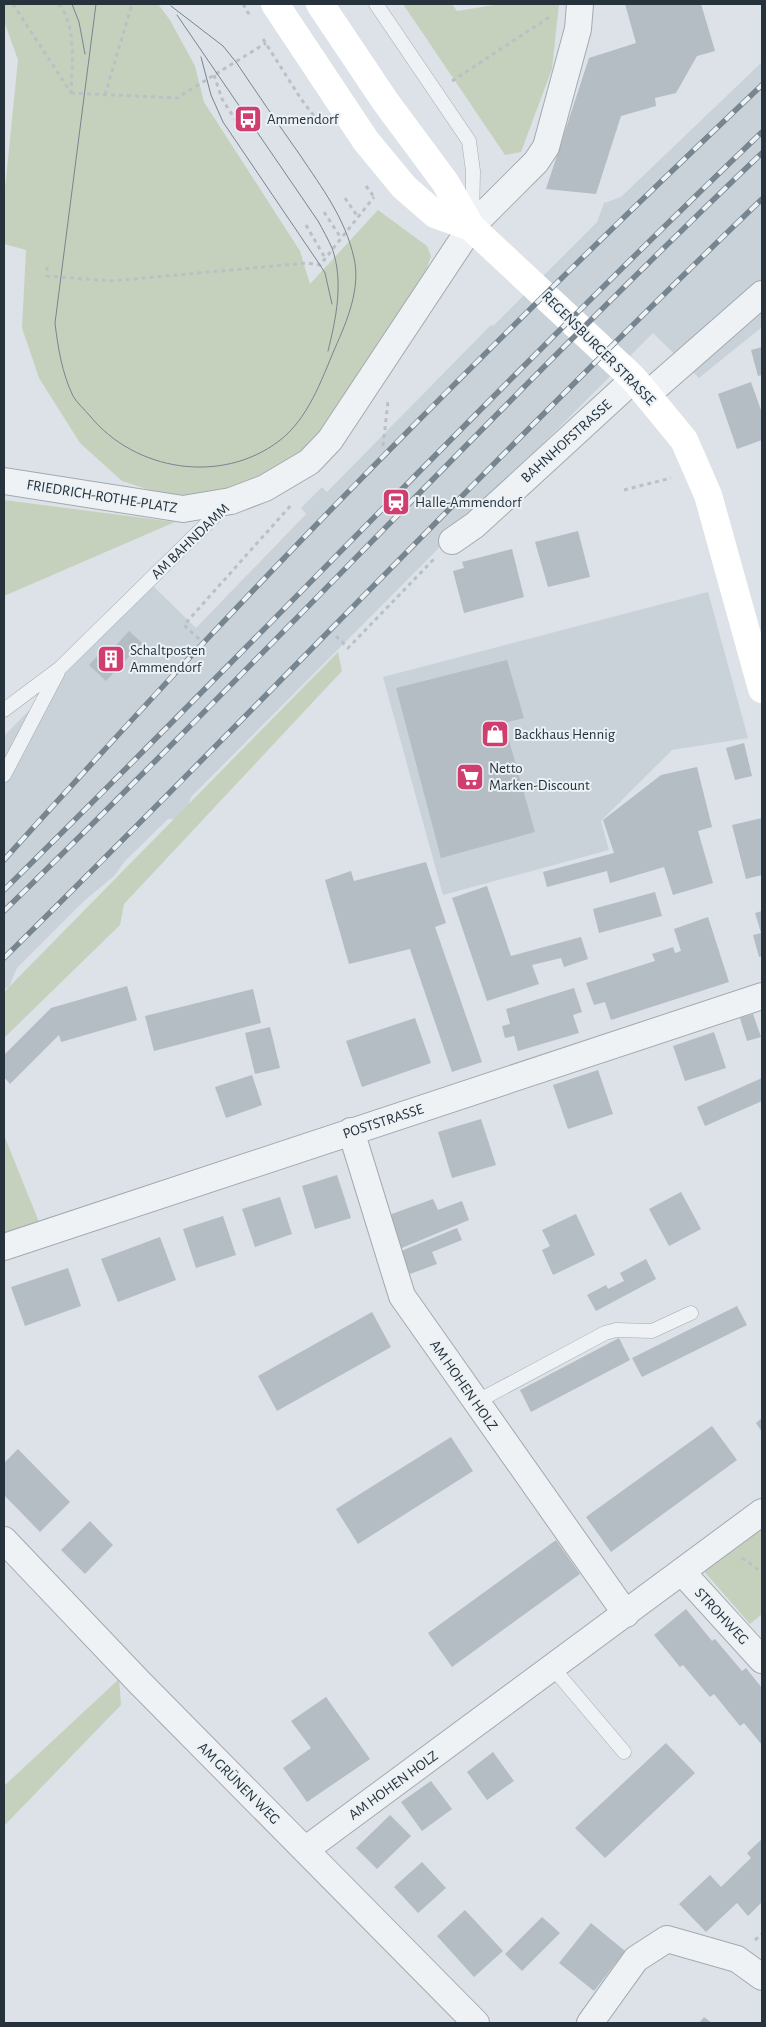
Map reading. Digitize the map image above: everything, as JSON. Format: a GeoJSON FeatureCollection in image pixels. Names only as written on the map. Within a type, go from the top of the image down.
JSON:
{"type":"FeatureCollection","features":[{"type":"Feature","properties":{"kind":"main road","name":"REGENSBURGER STRASSE"},"geometry":{"type":"LineString","coordinates":[[275,4],[366,141],[404,187],[435,214],[471,227]]}},
{"type":"Feature","properties":{"kind":"main road","name":"REGENSBURGER STRASSE"},"geometry":{"type":"LineString","coordinates":[[320,4],[385,101],[446,182],[471,227],[641,386],[684,440],[708,495],[762,689]]}},
{"type":"Feature","properties":{"kind":"street"},"geometry":{"type":"LineString","coordinates":[[471,227],[536,162],[546,147],[578,29],[580,4]]}},
{"type":"Feature","properties":{"kind":"street","name":"AM BAHNDAMM"},"geometry":{"type":"LineString","coordinates":[[231,501],[266,488],[309,462],[330,440],[471,227]]}},
{"type":"Feature","properties":{"kind":"street","name":"BAHNHOFSTRASSE"},"geometry":{"type":"LineString","coordinates":[[452,541],[474,525],[641,386],[762,294]]}},
{"type":"Feature","properties":{"kind":"street","name":"FRIEDRICH-ROTHE-PLATZ"},"geometry":{"type":"LineString","coordinates":[[4,481],[184,509],[231,501]]}},
{"type":"Feature","properties":{"kind":"street","name":"POSTSTRASSE"},"geometry":{"type":"LineString","coordinates":[[4,1247],[762,996]]}},
{"type":"Feature","properties":{"kind":"street","name":"AM HOHEN HOLZ"},"geometry":{"type":"LineString","coordinates":[[351,1131],[402,1296],[626,1614]]}},
{"type":"Feature","properties":{"kind":"street","name":"AM HOHEN HOLZ"},"geometry":{"type":"LineString","coordinates":[[305,1850],[762,1512]]}},
{"type":"Feature","properties":{"kind":"street","name":"AM GRÜNEN WEG"},"geometry":{"type":"LineString","coordinates":[[4,1540],[138,1682],[476,2023]]}},
{"type":"Feature","properties":{"kind":"street","name":"STROHWEG"},"geometry":{"type":"LineString","coordinates":[[682,1572],[762,1660]]}},
{"type":"Feature","properties":{"kind":"street"},"geometry":{"type":"LineString","coordinates":[[590,2023],[636,1959],[667,1939],[737,1959],[762,1978]]}},
{"type":"Feature","properties":{"kind":"lane"},"geometry":{"type":"LineString","coordinates":[[376,4],[469,141],[473,171],[471,227]]}},
{"type":"Feature","properties":{"kind":"lane","name":"AM BAHNDAMM"},"geometry":{"type":"LineString","coordinates":[[4,710],[60,668],[231,501]]}},
{"type":"Feature","properties":{"kind":"lane"},"geometry":{"type":"LineString","coordinates":[[4,775],[60,668]]}},
{"type":"Feature","properties":{"kind":"lane"},"geometry":{"type":"LineString","coordinates":[[476,1402],[605,1333],[616,1330],[652,1331],[691,1313]]}},
{"type":"Feature","properties":{"kind":"lane"},"geometry":{"type":"LineString","coordinates":[[553,1668],[624,1752]]}},
{"type":"Feature","properties":{"kind":"path"},"geometry":{"type":"LineString","coordinates":[[13,4],[71,93]]}},
{"type":"Feature","properties":{"kind":"path"},"geometry":{"type":"LineString","coordinates":[[59,4],[69,25],[73,53],[71,93]]}},
{"type":"Feature","properties":{"kind":"path"},"geometry":{"type":"LineString","coordinates":[[105,95],[132,4]]}},
{"type":"Feature","properties":{"kind":"path"},"geometry":{"type":"LineString","coordinates":[[243,4],[249,16]]}},
{"type":"Feature","properties":{"kind":"path"},"geometry":{"type":"LineString","coordinates":[[460,75],[551,17],[553,10]]}},
{"type":"Feature","properties":{"kind":"path"},"geometry":{"type":"LineString","coordinates":[[71,93],[177,98],[266,43]]}},
{"type":"Feature","properties":{"kind":"path"},"geometry":{"type":"LineString","coordinates":[[214,75],[222,99],[240,127]]}},
{"type":"Feature","properties":{"kind":"path"},"geometry":{"type":"LineString","coordinates":[[47,266],[47,276],[111,281],[307,263],[320,265],[374,197]]}},
{"type":"Feature","properties":{"kind":"path"},"geometry":{"type":"LineString","coordinates":[[345,198],[358,217]]}},
{"type":"Feature","properties":{"kind":"path"},"geometry":{"type":"LineString","coordinates":[[324,212],[341,238]]}},
{"type":"Feature","properties":{"kind":"path"},"geometry":{"type":"LineString","coordinates":[[306,225],[325,258]]}},
{"type":"Feature","properties":{"kind":"path"},"geometry":{"type":"LineString","coordinates":[[383,446],[389,397]]}},
{"type":"Feature","properties":{"kind":"path"},"geometry":{"type":"LineString","coordinates":[[624,490],[670,478]]}},
{"type":"Feature","properties":{"kind":"path"},"geometry":{"type":"LineString","coordinates":[[199,639],[184,625],[295,501]]}},
{"type":"Feature","properties":{"kind":"path"},"geometry":{"type":"LineString","coordinates":[[336,636],[348,648],[452,541]]}},
{"type":"Feature","properties":{"kind":"shaded area"},"geometry":{"type":"Polygon","coordinates":[[[762,62],[762,327],[699,378],[653,333],[191,797],[188,807],[177,819],[168,819],[125,861],[114,876],[84,901],[17,968],[9,987],[4,989],[4,736],[152,585],[196,628],[306,514],[301,508],[322,487],[327,492],[491,325],[493,326],[597,222],[604,203],[621,197],[762,62]]]}},
{"type":"Feature","properties":{"kind":"shaded area"},"geometry":{"type":"Polygon","coordinates":[[[708,592],[748,738],[672,750],[601,821],[609,850],[443,895],[383,677],[708,592]]]}},
{"type":"Feature","properties":{"kind":"green space"},"geometry":{"type":"Polygon","coordinates":[[[4,4],[158,4],[170,20],[195,66],[204,102],[300,251],[310,284],[378,210],[427,246],[431,256],[421,286],[312,446],[266,478],[183,501],[122,481],[80,443],[39,378],[22,328],[26,250],[4,244],[4,198],[18,60],[4,21],[4,4]]]}},
{"type":"Feature","properties":{"kind":"green space"},"geometry":{"type":"Polygon","coordinates":[[[403,4],[452,4],[457,11],[501,4],[559,4],[552,69],[521,152],[505,155],[403,4]]]}},
{"type":"Feature","properties":{"kind":"green space"},"geometry":{"type":"Polygon","coordinates":[[[4,500],[175,522],[4,596],[4,500]]]}},
{"type":"Feature","properties":{"kind":"green space"},"geometry":{"type":"Polygon","coordinates":[[[338,652],[342,671],[124,904],[120,925],[4,1038],[4,992],[338,652]]]}},
{"type":"Feature","properties":{"kind":"green space"},"geometry":{"type":"Polygon","coordinates":[[[4,1135],[39,1222],[4,1233],[4,1135]]]}},
{"type":"Feature","properties":{"kind":"green space"},"geometry":{"type":"Polygon","coordinates":[[[762,1524],[762,1614],[750,1624],[702,1569],[762,1524]]]}},
{"type":"Feature","properties":{"kind":"green space"},"geometry":{"type":"Polygon","coordinates":[[[119,1679],[121,1705],[4,1826],[4,1786],[119,1679]]]}},
{"type":"Feature","properties":{"kind":"building"},"geometry":{"type":"Polygon","coordinates":[[[625,4],[701,4],[715,51],[697,56],[676,93],[655,98],[656,106],[621,116],[596,194],[546,189],[589,58],[636,43],[625,4]]]}},
{"type":"Feature","properties":{"kind":"building"},"geometry":{"type":"Polygon","coordinates":[[[762,347],[762,375],[758,376],[751,350],[762,347]]]}},
{"type":"Feature","properties":{"kind":"building"},"geometry":{"type":"Polygon","coordinates":[[[751,382],[762,413],[762,440],[737,449],[718,394],[751,382]]]}},
{"type":"Feature","properties":{"kind":"building"},"geometry":{"type":"Polygon","coordinates":[[[578,531],[590,577],[548,587],[535,542],[578,531]]]}},
{"type":"Feature","properties":{"kind":"building"},"geometry":{"type":"Polygon","coordinates":[[[512,549],[524,597],[464,613],[453,571],[464,568],[462,562],[512,549]]]}},
{"type":"Feature","properties":{"kind":"building","name":"Schaltposten Ammendorf"},"geometry":{"type":"Polygon","coordinates":[[[129,631],[142,643],[106,681],[89,665],[104,649],[109,653],[129,631]]]}},
{"type":"Feature","properties":{"kind":"building","name":"Netto Marken-Discount"},"geometry":{"type":"Polygon","coordinates":[[[507,660],[524,718],[504,723],[535,832],[441,858],[396,688],[507,660]]]}},
{"type":"Feature","properties":{"kind":"building"},"geometry":{"type":"Polygon","coordinates":[[[744,743],[752,776],[735,780],[726,748],[744,743]]]}},
{"type":"Feature","properties":{"kind":"building"},"geometry":{"type":"Polygon","coordinates":[[[697,767],[712,827],[698,831],[713,883],[673,895],[664,867],[610,883],[607,871],[547,887],[543,872],[614,853],[603,820],[661,775],[697,767]]]}},
{"type":"Feature","properties":{"kind":"building"},"geometry":{"type":"Polygon","coordinates":[[[762,818],[762,875],[746,879],[732,825],[762,818]]]}},
{"type":"Feature","properties":{"kind":"building"},"geometry":{"type":"Polygon","coordinates":[[[426,862],[446,923],[435,927],[482,1062],[452,1072],[410,949],[349,964],[325,880],[351,871],[354,881],[426,862]]]}},
{"type":"Feature","properties":{"kind":"building"},"geometry":{"type":"Polygon","coordinates":[[[487,886],[511,956],[581,937],[588,959],[564,967],[561,958],[532,965],[539,984],[487,1001],[452,898],[487,886]]]}},
{"type":"Feature","properties":{"kind":"building"},"geometry":{"type":"Polygon","coordinates":[[[655,892],[662,916],[599,933],[593,909],[655,892]]]}},
{"type":"Feature","properties":{"kind":"building"},"geometry":{"type":"Polygon","coordinates":[[[762,911],[762,956],[759,957],[753,935],[761,933],[755,913],[762,911]]]}},
{"type":"Feature","properties":{"kind":"building"},"geometry":{"type":"Polygon","coordinates":[[[708,917],[729,982],[611,1020],[605,1002],[594,1005],[586,983],[655,961],[652,954],[673,947],[675,953],[681,951],[674,929],[708,917]]]}},
{"type":"Feature","properties":{"kind":"building"},"geometry":{"type":"Polygon","coordinates":[[[127,986],[137,1020],[61,1042],[59,1035],[10,1084],[4,1077],[4,1055],[51,1008],[127,986]]]}},
{"type":"Feature","properties":{"kind":"building"},"geometry":{"type":"Polygon","coordinates":[[[574,988],[582,1012],[573,1015],[579,1033],[518,1051],[514,1036],[505,1038],[502,1026],[510,1024],[506,1009],[574,988]]]}},
{"type":"Feature","properties":{"kind":"building"},"geometry":{"type":"Polygon","coordinates":[[[253,989],[261,1023],[154,1051],[145,1016],[253,989]]]}},
{"type":"Feature","properties":{"kind":"building"},"geometry":{"type":"Polygon","coordinates":[[[753,1014],[761,1037],[747,1041],[740,1018],[753,1014]]]}},
{"type":"Feature","properties":{"kind":"building"},"geometry":{"type":"Polygon","coordinates":[[[415,1018],[431,1063],[362,1087],[346,1041],[415,1018]]]}},
{"type":"Feature","properties":{"kind":"building"},"geometry":{"type":"Polygon","coordinates":[[[270,1027],[280,1068],[255,1074],[245,1033],[270,1027]]]}},
{"type":"Feature","properties":{"kind":"building"},"geometry":{"type":"Polygon","coordinates":[[[714,1032],[726,1068],[685,1081],[673,1046],[714,1032]]]}},
{"type":"Feature","properties":{"kind":"building"},"geometry":{"type":"Polygon","coordinates":[[[598,1070],[613,1114],[568,1129],[553,1085],[598,1070]]]}},
{"type":"Feature","properties":{"kind":"building"},"geometry":{"type":"Polygon","coordinates":[[[252,1075],[262,1105],[226,1118],[215,1087],[252,1075]]]}},
{"type":"Feature","properties":{"kind":"building"},"geometry":{"type":"Polygon","coordinates":[[[762,1078],[762,1101],[705,1126],[697,1107],[762,1078]]]}},
{"type":"Feature","properties":{"kind":"building"},"geometry":{"type":"Polygon","coordinates":[[[481,1119],[496,1165],[452,1178],[438,1132],[481,1119]]]}},
{"type":"Feature","properties":{"kind":"building"},"geometry":{"type":"Polygon","coordinates":[[[337,1175],[351,1218],[315,1229],[302,1186],[337,1175]]]}},
{"type":"Feature","properties":{"kind":"building"},"geometry":{"type":"Polygon","coordinates":[[[681,1192],[701,1229],[669,1246],[649,1209],[681,1192]]]}},
{"type":"Feature","properties":{"kind":"building"},"geometry":{"type":"Polygon","coordinates":[[[280,1197],[292,1234],[255,1247],[242,1209],[280,1197]]]}},
{"type":"Feature","properties":{"kind":"building"},"geometry":{"type":"Polygon","coordinates":[[[433,1199],[438,1210],[462,1201],[469,1220],[397,1250],[389,1215],[433,1199]]]}},
{"type":"Feature","properties":{"kind":"building"},"geometry":{"type":"Polygon","coordinates":[[[576,1214],[595,1255],[553,1275],[542,1250],[550,1246],[542,1230],[576,1214]]]}},
{"type":"Feature","properties":{"kind":"building"},"geometry":{"type":"Polygon","coordinates":[[[223,1216],[236,1255],[196,1268],[183,1229],[223,1216]]]}},
{"type":"Feature","properties":{"kind":"building"},"geometry":{"type":"Polygon","coordinates":[[[457,1228],[462,1240],[432,1252],[437,1264],[410,1274],[401,1251],[457,1228]]]}},
{"type":"Feature","properties":{"kind":"building"},"geometry":{"type":"Polygon","coordinates":[[[160,1237],[176,1280],[118,1302],[101,1259],[160,1237]]]}},
{"type":"Feature","properties":{"kind":"building"},"geometry":{"type":"Polygon","coordinates":[[[646,1259],[656,1279],[596,1311],[587,1295],[606,1285],[608,1289],[624,1281],[620,1273],[646,1259]]]}},
{"type":"Feature","properties":{"kind":"building"},"geometry":{"type":"Polygon","coordinates":[[[68,1268],[81,1306],[25,1326],[11,1287],[68,1268]]]}},
{"type":"Feature","properties":{"kind":"building"},"geometry":{"type":"Polygon","coordinates":[[[737,1306],[747,1325],[642,1377],[632,1358],[737,1306]]]}},
{"type":"Feature","properties":{"kind":"building"},"geometry":{"type":"Polygon","coordinates":[[[372,1312],[391,1347],[277,1411],[258,1376],[372,1312]]]}},
{"type":"Feature","properties":{"kind":"building"},"geometry":{"type":"Polygon","coordinates":[[[619,1338],[630,1360],[531,1412],[520,1390],[619,1338]]]}},
{"type":"Feature","properties":{"kind":"building"},"geometry":{"type":"Polygon","coordinates":[[[762,1418],[762,1432],[756,1423],[762,1418]]]}},
{"type":"Feature","properties":{"kind":"building"},"geometry":{"type":"Polygon","coordinates":[[[712,1426],[737,1460],[611,1552],[586,1517],[712,1426]]]}},
{"type":"Feature","properties":{"kind":"building"},"geometry":{"type":"Polygon","coordinates":[[[451,1437],[473,1471],[358,1544],[336,1509],[451,1437]]]}},
{"type":"Feature","properties":{"kind":"building"},"geometry":{"type":"Polygon","coordinates":[[[18,1449],[70,1502],[40,1532],[4,1495],[4,1463],[18,1449]]]}},
{"type":"Feature","properties":{"kind":"building"},"geometry":{"type":"Polygon","coordinates":[[[90,1521],[113,1545],[85,1574],[61,1550],[90,1521]]]}},
{"type":"Feature","properties":{"kind":"building"},"geometry":{"type":"Polygon","coordinates":[[[556,1540],[580,1574],[452,1667],[428,1633],[556,1540]]]}},
{"type":"Feature","properties":{"kind":"building"},"geometry":{"type":"Polygon","coordinates":[[[686,1609],[712,1641],[715,1639],[742,1671],[746,1668],[762,1688],[762,1745],[744,1723],[740,1726],[714,1694],[710,1697],[683,1665],[680,1667],[654,1635],[686,1609]]]}},
{"type":"Feature","properties":{"kind":"building"},"geometry":{"type":"Polygon","coordinates":[[[326,1697],[370,1759],[307,1802],[283,1768],[311,1748],[291,1721],[326,1697]]]}},
{"type":"Feature","properties":{"kind":"building"},"geometry":{"type":"Polygon","coordinates":[[[666,1743],[695,1773],[605,1858],[575,1828],[666,1743]]]}},
{"type":"Feature","properties":{"kind":"building"},"geometry":{"type":"Polygon","coordinates":[[[493,1752],[514,1781],[487,1800],[467,1772],[493,1752]]]}},
{"type":"Feature","properties":{"kind":"building"},"geometry":{"type":"Polygon","coordinates":[[[431,1781],[452,1809],[422,1831],[401,1802],[431,1781]]]}},
{"type":"Feature","properties":{"kind":"building"},"geometry":{"type":"Polygon","coordinates":[[[390,1815],[411,1836],[377,1869],[356,1848],[390,1815]]]}},
{"type":"Feature","properties":{"kind":"building"},"geometry":{"type":"Polygon","coordinates":[[[762,1839],[762,1902],[748,1916],[737,1903],[706,1932],[679,1904],[710,1875],[721,1887],[751,1858],[747,1853],[762,1839]]]}},
{"type":"Feature","properties":{"kind":"building"},"geometry":{"type":"Polygon","coordinates":[[[422,1862],[446,1888],[418,1913],[394,1887],[422,1862]]]}},
{"type":"Feature","properties":{"kind":"building"},"geometry":{"type":"Polygon","coordinates":[[[465,1910],[503,1951],[474,1977],[437,1936],[465,1910]]]}},
{"type":"Feature","properties":{"kind":"building"},"geometry":{"type":"Polygon","coordinates":[[[542,1917],[560,1933],[522,1971],[505,1954],[542,1917]]]}},
{"type":"Feature","properties":{"kind":"building"},"geometry":{"type":"Polygon","coordinates":[[[591,1923],[625,1951],[594,1991],[559,1963],[591,1923]]]}},
{"type":"Feature","properties":{"kind":"building"},"geometry":{"type":"Polygon","coordinates":[[[704,2017],[712,2023],[699,2023],[704,2017]]]}},
{"type":"Feature","properties":{"kind":"tram line"},"geometry":{"type":"LineString","coordinates":[[72,4],[79,22],[85,54]]}},
{"type":"Feature","properties":{"kind":"tram line"},"geometry":{"type":"LineString","coordinates":[[96,4],[55,323],[61,360],[69,387],[75,399],[109,435],[130,449],[154,460],[180,466],[206,467],[231,463],[256,455],[279,441],[298,422],[313,399],[344,327],[352,304],[356,269],[350,243],[332,204],[236,62],[223,46],[171,6]]}},
{"type":"Feature","properties":{"kind":"tram line"},"geometry":{"type":"LineString","coordinates":[[177,15],[318,221],[332,248],[338,274],[338,300],[328,351]]}},
{"type":"Feature","properties":{"kind":"tram line"},"geometry":{"type":"LineString","coordinates":[[201,57],[211,95],[223,122],[325,273],[332,304]]}},
{"type":"Feature","properties":{"kind":"railway"},"geometry":{"type":"LineString","coordinates":[[4,860],[192,655],[331,509],[544,295],[762,85]]}},
{"type":"Feature","properties":{"kind":"railway"},"geometry":{"type":"LineString","coordinates":[[4,890],[476,414],[762,132]]}},
{"type":"Feature","properties":{"kind":"railway"},"geometry":{"type":"LineString","coordinates":[[4,911],[194,722],[570,341],[762,153]]}},
{"type":"Feature","properties":{"kind":"railway"},"geometry":{"type":"LineString","coordinates":[[4,958],[476,482],[762,199]]}},
{"type":"Feature","properties":{"kind":"place","name":"Ammendorf"},"geometry":{"type":"Point","coordinates":[248,119]}},
{"type":"Feature","properties":{"kind":"place","name":"Halle-Ammendorf"},"geometry":{"type":"Point","coordinates":[396,502]}},
{"type":"Feature","properties":{"kind":"place","name":"Schaltposten Ammendorf"},"geometry":{"type":"Point","coordinates":[111,659]}},
{"type":"Feature","properties":{"kind":"place","name":"Backhaus Hennig"},"geometry":{"type":"Point","coordinates":[495,734]}},
{"type":"Feature","properties":{"kind":"place","name":"Netto Marken-Discount"},"geometry":{"type":"Point","coordinates":[470,777]}}]}
